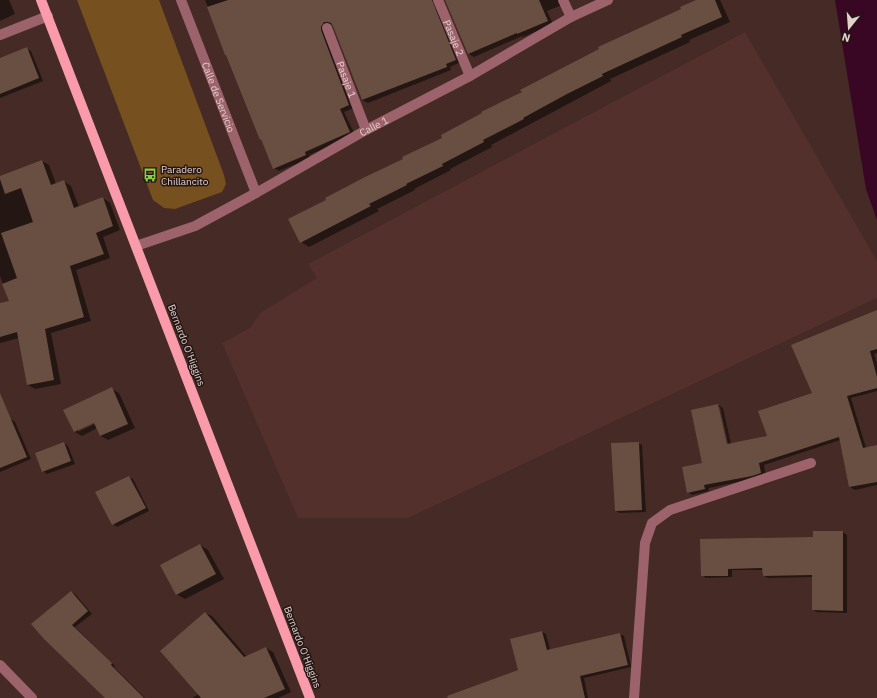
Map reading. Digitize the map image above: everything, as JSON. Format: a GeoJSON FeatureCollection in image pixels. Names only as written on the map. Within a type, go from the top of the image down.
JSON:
{"type":"FeatureCollection","features":[{"type":"Feature","properties":{"kind":"main road","name":"Bernardo O'Higgins"},"geometry":{"type":"LineString","coordinates":[[42,0],[310,698]]}},
{"type":"Feature","properties":{"kind":"street","name":"Calle de Servicio"},"geometry":{"type":"LineString","coordinates":[[181,0],[256,193]]}},
{"type":"Feature","properties":{"kind":"street","name":"Pasaje 2"},"geometry":{"type":"LineString","coordinates":[[438,0],[470,76]]}},
{"type":"Feature","properties":{"kind":"street"},"geometry":{"type":"LineString","coordinates":[[563,0],[571,18]]}},
{"type":"Feature","properties":{"kind":"street","name":"Calle 1"},"geometry":{"type":"LineString","coordinates":[[136,246],[195,226],[366,130],[470,76],[571,18],[608,0]]}},
{"type":"Feature","properties":{"kind":"street"},"geometry":{"type":"LineString","coordinates":[[0,35],[48,16]]}},
{"type":"Feature","properties":{"kind":"street","name":"Pasaje 1"},"geometry":{"type":"LineString","coordinates":[[327,28],[366,130]]}},
{"type":"Feature","properties":{"kind":"street"},"geometry":{"type":"LineString","coordinates":[[634,698],[645,543],[652,523],[670,510],[811,463]]}},
{"type":"Feature","properties":{"kind":"street"},"geometry":{"type":"LineString","coordinates":[[0,665],[32,698]]}},
{"type":"Feature","properties":{"kind":"shaded area"},"geometry":{"type":"Polygon","coordinates":[[[77,0],[159,0],[224,175],[226,184],[222,192],[175,209],[164,208],[153,200],[77,0]]]}},
{"type":"Feature","properties":{"kind":"shaded area"},"geometry":{"type":"Polygon","coordinates":[[[835,0],[877,0],[877,220],[866,189],[835,0]]]}},
{"type":"Feature","properties":{"kind":"shaded area"},"geometry":{"type":"Polygon","coordinates":[[[745,32],[877,261],[877,298],[408,518],[298,518],[222,343],[250,328],[260,313],[317,278],[308,264],[745,32]]]}},
{"type":"Feature","properties":{"kind":"building"},"geometry":{"type":"Polygon","coordinates":[[[228,0],[432,0],[456,60],[446,64],[447,67],[362,100],[333,26],[331,23],[324,22],[321,30],[349,105],[340,109],[350,132],[305,152],[306,155],[273,169],[225,55],[207,7],[228,0]]]}},
{"type":"Feature","properties":{"kind":"building"},"geometry":{"type":"Polygon","coordinates":[[[445,0],[539,0],[548,21],[468,54],[445,0]]]}},
{"type":"Feature","properties":{"kind":"building"},"geometry":{"type":"Polygon","coordinates":[[[696,0],[715,0],[722,17],[681,35],[682,37],[602,74],[603,76],[483,140],[484,142],[442,164],[443,166],[406,184],[407,185],[369,204],[371,206],[300,243],[288,219],[326,200],[325,198],[365,177],[403,159],[402,157],[442,138],[441,135],[482,113],[481,112],[522,92],[520,90],[599,49],[598,47],[681,9],[680,7],[696,0]]]}},
{"type":"Feature","properties":{"kind":"building"},"geometry":{"type":"Polygon","coordinates":[[[27,47],[39,78],[0,94],[0,58],[27,47]]]}},
{"type":"Feature","properties":{"kind":"building"},"geometry":{"type":"Polygon","coordinates":[[[42,160],[51,185],[64,180],[74,208],[103,197],[113,226],[96,233],[104,254],[70,266],[84,317],[45,329],[54,380],[27,385],[17,332],[0,337],[0,303],[9,301],[2,284],[17,278],[1,233],[33,222],[21,188],[5,194],[0,176],[42,160]]]}},
{"type":"Feature","properties":{"kind":"building"},"geometry":{"type":"Polygon","coordinates":[[[877,310],[877,349],[870,351],[877,377],[877,388],[847,396],[863,448],[877,445],[877,482],[849,487],[839,437],[759,463],[761,473],[704,485],[705,489],[687,493],[682,467],[702,463],[691,410],[718,404],[727,444],[767,436],[758,411],[812,393],[791,345],[877,310]]]}},
{"type":"Feature","properties":{"kind":"building"},"geometry":{"type":"Polygon","coordinates":[[[112,387],[128,424],[100,436],[94,423],[74,432],[63,410],[112,387]]]}},
{"type":"Feature","properties":{"kind":"building"},"geometry":{"type":"Polygon","coordinates":[[[0,393],[27,457],[0,468],[0,393]]]}},
{"type":"Feature","properties":{"kind":"building"},"geometry":{"type":"Polygon","coordinates":[[[64,442],[71,461],[42,472],[35,453],[64,442]]]}},
{"type":"Feature","properties":{"kind":"building"},"geometry":{"type":"Polygon","coordinates":[[[639,442],[642,510],[615,511],[611,443],[639,442]]]}},
{"type":"Feature","properties":{"kind":"building"},"geometry":{"type":"Polygon","coordinates":[[[129,476],[146,508],[112,525],[95,492],[129,476]]]}},
{"type":"Feature","properties":{"kind":"building"},"geometry":{"type":"Polygon","coordinates":[[[813,531],[843,531],[843,611],[812,610],[812,575],[763,576],[762,568],[728,569],[728,576],[701,576],[700,539],[813,537],[813,531]]]}},
{"type":"Feature","properties":{"kind":"building"},"geometry":{"type":"Polygon","coordinates":[[[200,544],[216,574],[176,595],[160,565],[200,544]]]}},
{"type":"Feature","properties":{"kind":"building"},"geometry":{"type":"Polygon","coordinates":[[[71,591],[88,611],[72,625],[112,663],[111,665],[144,698],[105,698],[44,639],[31,624],[71,591]]]}},
{"type":"Feature","properties":{"kind":"building"},"geometry":{"type":"Polygon","coordinates":[[[205,612],[244,657],[266,647],[285,689],[264,698],[201,698],[160,651],[205,612]]]}},
{"type":"Feature","properties":{"kind":"building"},"geometry":{"type":"Polygon","coordinates":[[[542,631],[547,650],[620,633],[628,665],[580,676],[585,698],[448,698],[447,696],[518,670],[510,639],[542,631]]]}},
{"type":"Feature","properties":{"kind":"place","name":"Paradero Chillancito"},"geometry":{"type":"Point","coordinates":[150,175]}}]}
